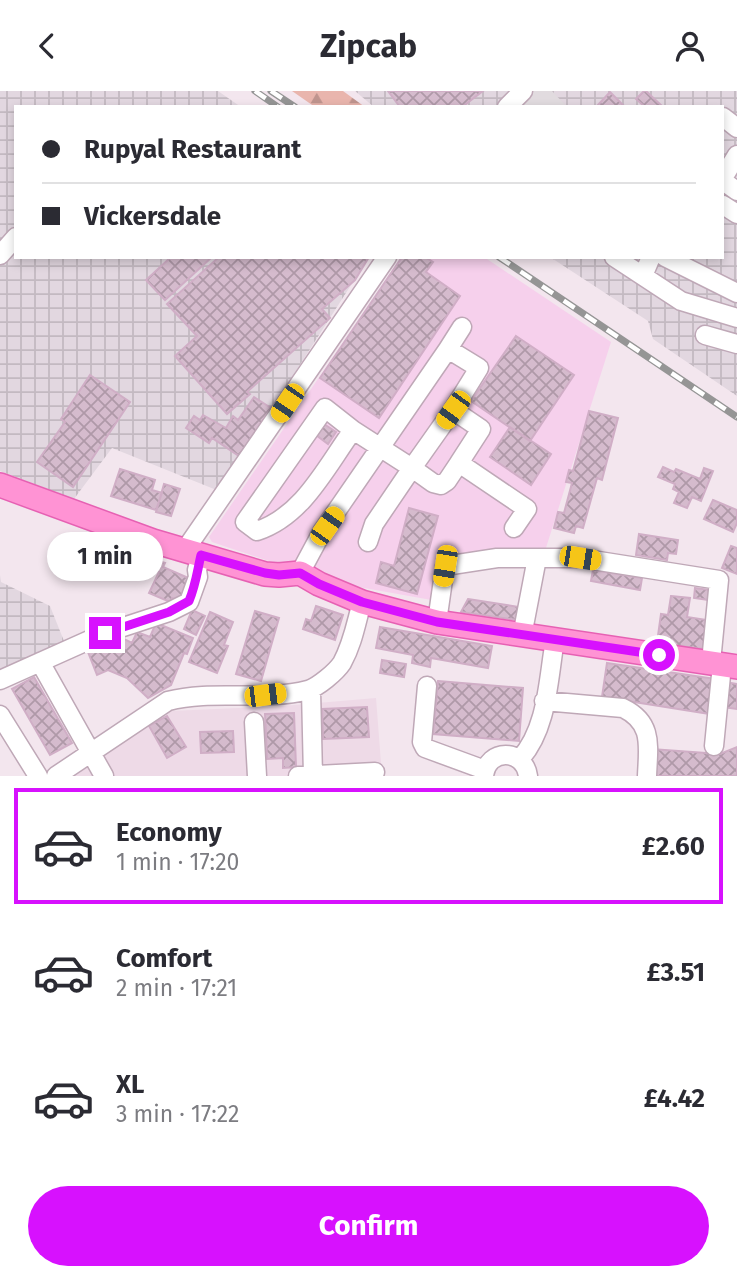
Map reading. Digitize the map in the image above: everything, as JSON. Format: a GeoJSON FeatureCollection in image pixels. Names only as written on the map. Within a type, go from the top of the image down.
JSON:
{"type":"FeatureCollection","features":[{"type":"Feature","properties":{"kind":"main road"},"geometry":{"type":"LineString","coordinates":[[0,486],[193,553],[265,573],[300,573],[362,602],[437,622],[723,665]]}},
{"type":"Feature","properties":{"kind":"street"},"geometry":{"type":"LineString","coordinates":[[509,105],[523,91]]}},
{"type":"Feature","properties":{"kind":"street"},"geometry":{"type":"LineString","coordinates":[[724,177],[737,155]]}},
{"type":"Feature","properties":{"kind":"street"},"geometry":{"type":"LineString","coordinates":[[0,255],[14,239]]}},
{"type":"Feature","properties":{"kind":"street"},"geometry":{"type":"LineString","coordinates":[[0,680],[105,633],[169,612],[189,601],[198,577],[193,553],[287,403],[386,259]]}},
{"type":"Feature","properties":{"kind":"street"},"geometry":{"type":"LineString","coordinates":[[617,259],[681,300],[737,318]]}},
{"type":"Feature","properties":{"kind":"street"},"geometry":{"type":"LineString","coordinates":[[643,276],[650,259]]}},
{"type":"Feature","properties":{"kind":"street"},"geometry":{"type":"LineString","coordinates":[[669,259],[737,293]]}},
{"type":"Feature","properties":{"kind":"street"},"geometry":{"type":"LineString","coordinates":[[300,573],[318,539],[463,327]]}},
{"type":"Feature","properties":{"kind":"street"},"geometry":{"type":"LineString","coordinates":[[705,335],[737,344]]}},
{"type":"Feature","properties":{"kind":"street"},"geometry":{"type":"LineString","coordinates":[[368,542],[374,524],[479,369],[448,349]]}},
{"type":"Feature","properties":{"kind":"street"},"geometry":{"type":"LineString","coordinates":[[353,430],[298,507],[273,526],[257,531],[245,522],[325,408],[353,430],[433,483],[441,485],[447,481],[481,429],[453,410]]}},
{"type":"Feature","properties":{"kind":"street"},"geometry":{"type":"LineString","coordinates":[[459,463],[527,509],[514,528]]}},
{"type":"Feature","properties":{"kind":"street"},"geometry":{"type":"LineString","coordinates":[[437,622],[445,566],[497,558],[580,558],[719,580],[723,665],[714,746]]}},
{"type":"Feature","properties":{"kind":"street"},"geometry":{"type":"LineString","coordinates":[[522,636],[537,558]]}},
{"type":"Feature","properties":{"kind":"street"},"geometry":{"type":"LineString","coordinates":[[56,776],[168,701],[182,697],[265,695],[311,689],[340,666],[355,636],[362,602]]}},
{"type":"Feature","properties":{"kind":"street"},"geometry":{"type":"LineString","coordinates":[[520,759],[536,735],[555,640]]}},
{"type":"Feature","properties":{"kind":"street"},"geometry":{"type":"LineString","coordinates":[[40,662],[104,776]]}},
{"type":"Feature","properties":{"kind":"street"},"geometry":{"type":"LineString","coordinates":[[427,686],[422,742],[425,748],[484,773],[493,758],[513,755],[525,764],[528,776]]}},
{"type":"Feature","properties":{"kind":"street"},"geometry":{"type":"LineString","coordinates":[[311,689],[313,776]]}},
{"type":"Feature","properties":{"kind":"street"},"geometry":{"type":"LineString","coordinates":[[544,701],[623,708],[634,713],[648,734],[647,776]]}},
{"type":"Feature","properties":{"kind":"street"},"geometry":{"type":"LineString","coordinates":[[0,715],[38,776]]}},
{"type":"Feature","properties":{"kind":"street"},"geometry":{"type":"LineString","coordinates":[[254,722],[257,776]]}},
{"type":"Feature","properties":{"kind":"street"},"geometry":{"type":"LineString","coordinates":[[298,776],[375,772]]}},
{"type":"Feature","properties":{"kind":"shaded area"},"geometry":{"type":"Polygon","coordinates":[[[0,91],[218,91],[238,105],[14,105],[14,259],[368,259],[219,491],[112,448],[74,499],[0,471],[0,91]]]}},
{"type":"Feature","properties":{"kind":"shaded area"},"geometry":{"type":"Polygon","coordinates":[[[355,91],[737,91],[737,396],[653,339],[648,321],[553,259],[724,259],[724,105],[372,105],[355,91]]]}},
{"type":"Feature","properties":{"kind":"shaded area"},"geometry":{"type":"Polygon","coordinates":[[[532,91],[552,91],[565,105],[518,105],[532,91]]]}},
{"type":"Feature","properties":{"kind":"shaded area"},"geometry":{"type":"Polygon","coordinates":[[[401,259],[487,259],[611,342],[545,551],[443,561],[437,601],[331,582],[212,542],[209,537],[401,259]]]}},
{"type":"Feature","properties":{"kind":"shaded area"},"geometry":{"type":"Polygon","coordinates":[[[0,575],[1,582],[50,606],[66,646],[0,675],[0,575]]]}},
{"type":"Feature","properties":{"kind":"shaded area"},"geometry":{"type":"Polygon","coordinates":[[[376,698],[382,776],[69,776],[170,711],[376,698]]]}},
{"type":"Feature","properties":{"kind":"green space"},"geometry":{"type":"Polygon","coordinates":[[[292,91],[343,91],[362,105],[312,105],[292,91]]]}},
{"type":"Feature","properties":{"kind":"building"},"geometry":{"type":"Polygon","coordinates":[[[388,91],[483,91],[465,105],[398,105],[388,91]]]}},
{"type":"Feature","properties":{"kind":"building"},"geometry":{"type":"Polygon","coordinates":[[[646,91],[661,105],[643,105],[636,99],[646,91]]]}},
{"type":"Feature","properties":{"kind":"building"},"geometry":{"type":"Polygon","coordinates":[[[610,92],[623,105],[598,105],[610,92]]]}},
{"type":"Feature","properties":{"kind":"building"},"geometry":{"type":"Polygon","coordinates":[[[169,259],[210,259],[165,300],[146,280],[169,259]]]}},
{"type":"Feature","properties":{"kind":"building"},"geometry":{"type":"Polygon","coordinates":[[[217,259],[368,259],[355,280],[322,309],[330,318],[247,392],[250,394],[227,414],[175,356],[197,336],[167,304],[217,259]]]}},
{"type":"Feature","properties":{"kind":"building"},"geometry":{"type":"Polygon","coordinates":[[[401,259],[428,259],[433,262],[426,272],[460,296],[379,418],[320,378],[401,259]]]}},
{"type":"Feature","properties":{"kind":"building"},"geometry":{"type":"Polygon","coordinates":[[[516,336],[574,375],[530,441],[471,401],[516,336]]]}},
{"type":"Feature","properties":{"kind":"building"},"geometry":{"type":"Polygon","coordinates":[[[90,375],[130,402],[73,487],[37,462],[65,422],[61,419],[90,375]]]}},
{"type":"Feature","properties":{"kind":"building"},"geometry":{"type":"Polygon","coordinates":[[[254,397],[271,408],[239,456],[212,438],[209,443],[186,428],[194,416],[200,420],[203,415],[226,428],[233,416],[238,420],[254,397]]]}},
{"type":"Feature","properties":{"kind":"building"},"geometry":{"type":"Polygon","coordinates":[[[589,411],[618,418],[602,480],[597,478],[583,528],[576,526],[574,533],[554,528],[558,512],[564,513],[572,483],[566,482],[569,470],[573,471],[589,411]]]}},
{"type":"Feature","properties":{"kind":"building"},"geometry":{"type":"Polygon","coordinates":[[[324,424],[336,432],[328,444],[316,435],[324,424]]]}},
{"type":"Feature","properties":{"kind":"building"},"geometry":{"type":"Polygon","coordinates":[[[510,427],[551,454],[531,485],[490,457],[510,427]]]}},
{"type":"Feature","properties":{"kind":"building"},"geometry":{"type":"Polygon","coordinates":[[[663,467],[674,472],[676,469],[700,479],[704,468],[713,471],[701,501],[692,497],[687,508],[674,503],[679,492],[673,489],[675,484],[658,477],[663,467]]]}},
{"type":"Feature","properties":{"kind":"building"},"geometry":{"type":"Polygon","coordinates":[[[120,469],[155,480],[152,490],[162,493],[156,510],[111,496],[120,469]]]}},
{"type":"Feature","properties":{"kind":"building"},"geometry":{"type":"Polygon","coordinates":[[[164,484],[180,489],[171,516],[156,512],[164,484]]]}},
{"type":"Feature","properties":{"kind":"building"},"geometry":{"type":"Polygon","coordinates":[[[713,500],[737,510],[737,523],[733,532],[704,519],[713,500]]]}},
{"type":"Feature","properties":{"kind":"building"},"geometry":{"type":"Polygon","coordinates":[[[409,508],[438,516],[417,594],[376,583],[381,562],[394,566],[409,508]]]}},
{"type":"Feature","properties":{"kind":"building"},"geometry":{"type":"Polygon","coordinates":[[[639,534],[678,540],[676,554],[668,553],[667,560],[636,555],[639,534]]]}},
{"type":"Feature","properties":{"kind":"building"},"geometry":{"type":"Polygon","coordinates":[[[124,545],[159,557],[158,561],[165,563],[163,567],[193,580],[180,601],[172,598],[170,602],[149,593],[159,572],[118,557],[124,545]]]}},
{"type":"Feature","properties":{"kind":"building"},"geometry":{"type":"Polygon","coordinates":[[[731,546],[737,548],[737,574],[722,568],[731,546]]]}},
{"type":"Feature","properties":{"kind":"building"},"geometry":{"type":"Polygon","coordinates":[[[593,570],[642,578],[640,590],[591,581],[593,570]]]}},
{"type":"Feature","properties":{"kind":"building"},"geometry":{"type":"Polygon","coordinates":[[[695,588],[710,590],[709,600],[694,598],[695,588]]]}},
{"type":"Feature","properties":{"kind":"building"},"geometry":{"type":"Polygon","coordinates":[[[671,596],[690,598],[687,617],[707,620],[703,649],[657,643],[661,614],[668,615],[671,596]]]}},
{"type":"Feature","properties":{"kind":"building"},"geometry":{"type":"Polygon","coordinates":[[[468,599],[519,607],[517,620],[461,612],[468,599]]]}},
{"type":"Feature","properties":{"kind":"building"},"geometry":{"type":"Polygon","coordinates":[[[316,606],[343,615],[335,640],[303,629],[306,619],[311,621],[316,606]]]}},
{"type":"Feature","properties":{"kind":"building"},"geometry":{"type":"Polygon","coordinates":[[[192,610],[205,616],[196,635],[184,629],[192,610]]]}},
{"type":"Feature","properties":{"kind":"building"},"geometry":{"type":"Polygon","coordinates":[[[255,611],[279,618],[261,681],[236,674],[255,611]]]}},
{"type":"Feature","properties":{"kind":"building"},"geometry":{"type":"Polygon","coordinates":[[[210,612],[233,622],[224,645],[228,646],[217,673],[189,662],[210,612]]]}},
{"type":"Feature","properties":{"kind":"building"},"geometry":{"type":"Polygon","coordinates":[[[156,623],[193,638],[171,685],[148,698],[127,678],[108,670],[97,675],[88,652],[122,638],[132,643],[137,632],[150,637],[156,623]]]}},
{"type":"Feature","properties":{"kind":"building"},"geometry":{"type":"Polygon","coordinates":[[[380,627],[492,646],[488,668],[431,658],[430,667],[412,663],[413,655],[376,648],[380,627]]]}},
{"type":"Feature","properties":{"kind":"building"},"geometry":{"type":"Polygon","coordinates":[[[382,660],[406,664],[404,677],[380,673],[382,660]]]}},
{"type":"Feature","properties":{"kind":"building"},"geometry":{"type":"Polygon","coordinates":[[[607,663],[716,679],[710,714],[602,697],[607,663]]]}},
{"type":"Feature","properties":{"kind":"building"},"geometry":{"type":"Polygon","coordinates":[[[34,677],[72,743],[50,755],[12,689],[34,677]]]}},
{"type":"Feature","properties":{"kind":"building"},"geometry":{"type":"Polygon","coordinates":[[[438,681],[523,688],[519,741],[433,734],[438,681]]]}},
{"type":"Feature","properties":{"kind":"building"},"geometry":{"type":"Polygon","coordinates":[[[725,682],[737,684],[737,709],[722,707],[725,682]]]}},
{"type":"Feature","properties":{"kind":"building"},"geometry":{"type":"Polygon","coordinates":[[[367,707],[369,737],[323,739],[322,709],[367,707]]]}},
{"type":"Feature","properties":{"kind":"building"},"geometry":{"type":"Polygon","coordinates":[[[294,713],[296,767],[283,768],[283,758],[267,759],[265,714],[294,713]]]}},
{"type":"Feature","properties":{"kind":"building"},"geometry":{"type":"Polygon","coordinates":[[[167,716],[186,747],[167,758],[149,726],[167,716]]]}},
{"type":"Feature","properties":{"kind":"building"},"geometry":{"type":"Polygon","coordinates":[[[233,731],[234,752],[201,753],[200,732],[233,731]]]}},
{"type":"Feature","properties":{"kind":"building"},"geometry":{"type":"Polygon","coordinates":[[[737,747],[737,776],[651,776],[652,749],[720,754],[737,747]]]}},
{"type":"Feature","properties":{"kind":"railway"},"geometry":{"type":"LineString","coordinates":[[255,91],[275,105]]}},
{"type":"Feature","properties":{"kind":"railway"},"geometry":{"type":"LineString","coordinates":[[271,91],[292,105]]}},
{"type":"Feature","properties":{"kind":"railway"},"geometry":{"type":"LineString","coordinates":[[502,259],[737,417]]}},
{"type":"Feature","properties":{"kind":"route"},"geometry":{"type":"LineString","coordinates":[[105,633],[169,612],[189,601],[198,577],[201,555],[265,573],[300,573],[362,602],[437,622],[659,655]]}}]}
